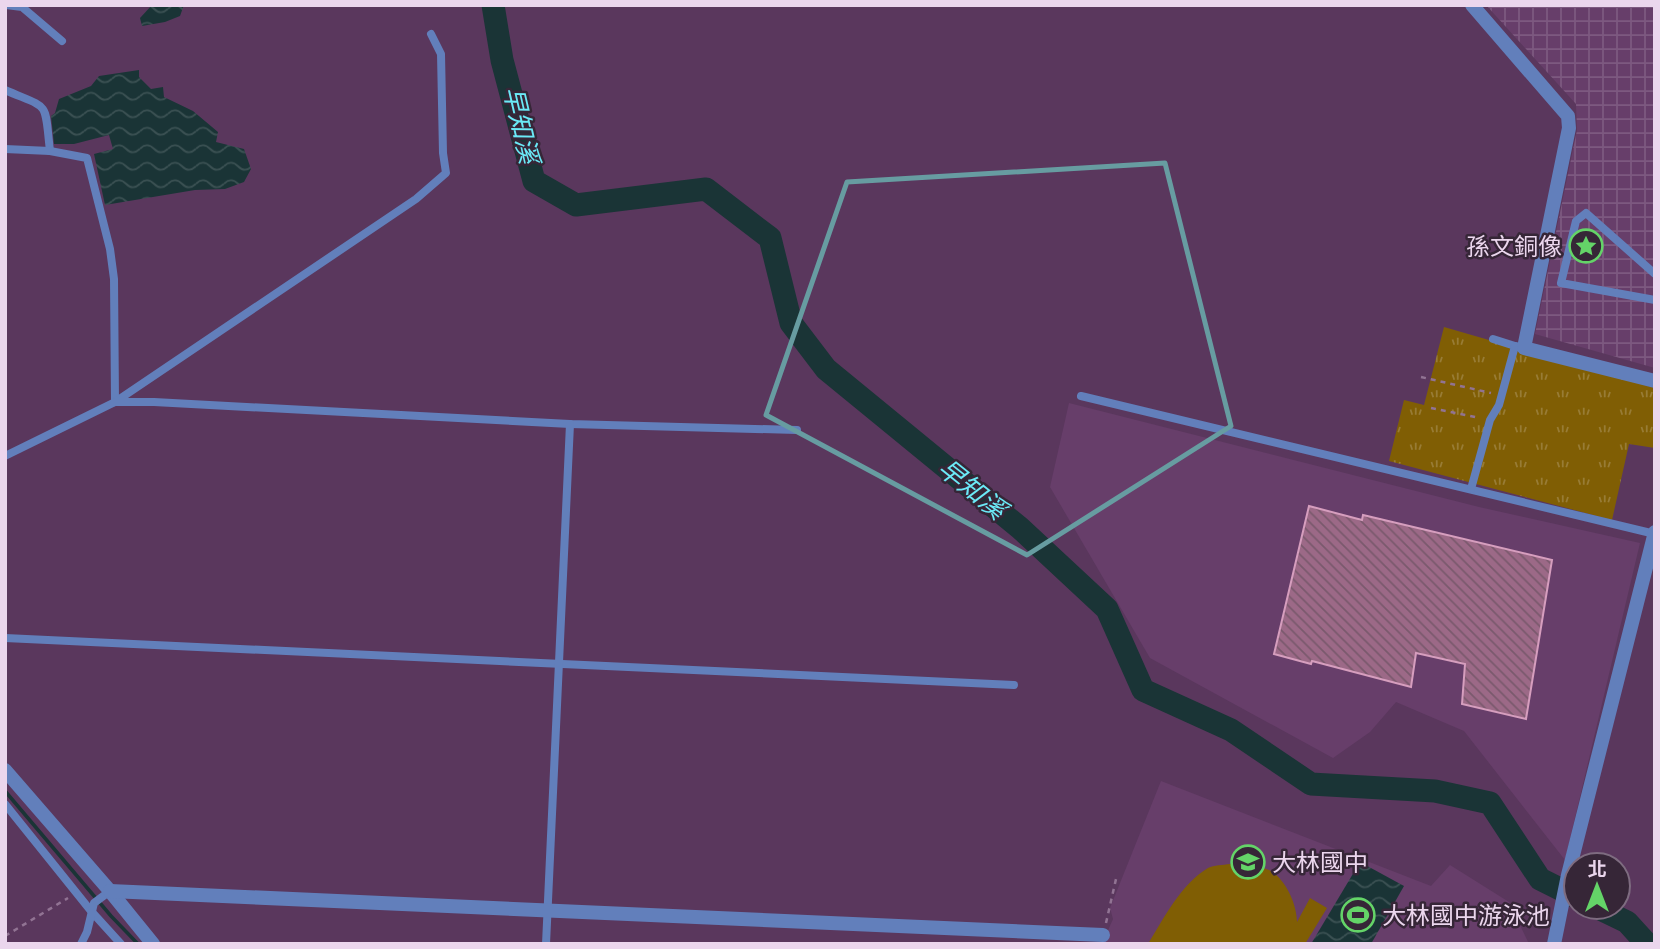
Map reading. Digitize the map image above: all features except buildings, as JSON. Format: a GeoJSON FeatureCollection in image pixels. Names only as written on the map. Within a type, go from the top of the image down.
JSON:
{"type":"FeatureCollection","features":[{"type":"Feature","properties":{"kind":"street"},"geometry":{"type":"LineString","coordinates":[[1472,5],[1568,116],[1569,128],[1520,347],[1655,381]]}},
{"type":"Feature","properties":{"kind":"street"},"geometry":{"type":"LineString","coordinates":[[1554,944],[1567,875],[1655,533]]}},
{"type":"Feature","properties":{"kind":"street"},"geometry":{"type":"LineString","coordinates":[[5,770],[153,944]]}},
{"type":"Feature","properties":{"kind":"street"},"geometry":{"type":"LineString","coordinates":[[107,893],[548,909],[1103,936]]}},
{"type":"Feature","properties":{"kind":"lane"},"geometry":{"type":"LineString","coordinates":[[6,6],[22,7],[62,41]]}},
{"type":"Feature","properties":{"kind":"lane"},"geometry":{"type":"LineString","coordinates":[[5,456],[115,402],[416,200],[446,173],[443,153],[441,54],[431,34]]}},
{"type":"Feature","properties":{"kind":"lane"},"geometry":{"type":"LineString","coordinates":[[5,90],[41,103],[46,110],[50,151]]}},
{"type":"Feature","properties":{"kind":"lane"},"geometry":{"type":"LineString","coordinates":[[5,149],[50,151],[87,158],[110,249],[114,279],[115,402]]}},
{"type":"Feature","properties":{"kind":"lane"},"geometry":{"type":"LineString","coordinates":[[1655,274],[1586,213],[1576,221],[1561,283],[1655,300]]}},
{"type":"Feature","properties":{"kind":"lane"},"geometry":{"type":"LineString","coordinates":[[1471,489],[1490,420],[1499,405],[1520,347],[1493,339]]}},
{"type":"Feature","properties":{"kind":"lane"},"geometry":{"type":"LineString","coordinates":[[1081,396],[1655,533]]}},
{"type":"Feature","properties":{"kind":"lane"},"geometry":{"type":"LineString","coordinates":[[115,402],[570,424],[797,430]]}},
{"type":"Feature","properties":{"kind":"lane"},"geometry":{"type":"LineString","coordinates":[[545,944],[570,424]]}},
{"type":"Feature","properties":{"kind":"lane"},"geometry":{"type":"LineString","coordinates":[[5,638],[1014,685]]}},
{"type":"Feature","properties":{"kind":"lane"},"geometry":{"type":"LineString","coordinates":[[5,804],[121,944]]}},
{"type":"Feature","properties":{"kind":"lane"},"geometry":{"type":"LineString","coordinates":[[81,944],[87,932],[92,907],[107,893]]}},
{"type":"Feature","properties":{"kind":"path"},"geometry":{"type":"LineString","coordinates":[[1420,377],[1501,395]]}},
{"type":"Feature","properties":{"kind":"path"},"geometry":{"type":"LineString","coordinates":[[1431,408],[1490,420]]}},
{"type":"Feature","properties":{"kind":"path"},"geometry":{"type":"LineString","coordinates":[[1103,936],[1107,909],[1116,879]]}},
{"type":"Feature","properties":{"kind":"path"},"geometry":{"type":"LineString","coordinates":[[5,936],[76,892]]}},
{"type":"Feature","properties":{"kind":"highlighted area"},"geometry":{"type":"Polygon","coordinates":[[[1165,163],[1231,426],[1027,555],[766,415],[847,182],[1165,163]]]}},
{"type":"Feature","properties":{"kind":"shaded area"},"geometry":{"type":"Polygon","coordinates":[[[1486,5],[1655,5],[1655,368],[1535,334],[1577,130],[1576,104],[1486,5]]]}},
{"type":"Feature","properties":{"kind":"shaded area"},"geometry":{"type":"Polygon","coordinates":[[[1069,403],[1479,507],[1640,543],[1567,851],[1562,851],[1562,856],[1464,731],[1396,702],[1370,732],[1333,758],[1150,658],[1050,487],[1069,403]]]}},
{"type":"Feature","properties":{"kind":"shaded area","name":"大林國中"},"geometry":{"type":"Polygon","coordinates":[[[1161,781],[1431,886],[1450,865],[1509,902],[1529,944],[1102,944],[1113,919],[1110,908],[1161,781]]]}},
{"type":"Feature","properties":{"kind":"green space"},"geometry":{"type":"Polygon","coordinates":[[[1444,327],[1655,388],[1655,448],[1629,444],[1612,520],[1389,461],[1404,400],[1424,405],[1444,327]]]}},
{"type":"Feature","properties":{"kind":"green space"},"geometry":{"type":"Polygon","coordinates":[[[1230,864],[1260,867],[1275,874],[1289,893],[1297,922],[1310,898],[1327,908],[1305,944],[1148,944],[1189,883],[1208,868],[1230,864]]]}},
{"type":"Feature","properties":{"kind":"water"},"geometry":{"type":"Polygon","coordinates":[[[152,5],[184,5],[180,16],[142,26],[140,18],[152,5]]]}},
{"type":"Feature","properties":{"kind":"water"},"geometry":{"type":"Polygon","coordinates":[[[139,70],[139,77],[151,89],[163,87],[164,97],[193,111],[218,132],[216,142],[244,149],[251,169],[244,182],[225,189],[195,190],[105,205],[94,154],[113,149],[109,135],[74,144],[54,144],[51,116],[55,113],[59,99],[91,86],[99,76],[139,70]]]}},
{"type":"Feature","properties":{"kind":"water","name":"大林國中游泳池"},"geometry":{"type":"Polygon","coordinates":[[[1360,862],[1404,886],[1371,944],[1311,944],[1360,862]]]}},
{"type":"Feature","properties":{"kind":"waterway","name":"早知溪"},"geometry":{"type":"LineString","coordinates":[[493,5],[502,60],[534,181],[576,205],[706,189],[770,238],[791,323],[826,369],[1020,528],[1107,609],[1143,690],[1231,730],[1311,784],[1435,791],[1490,803],[1540,879],[1562,890]]}},
{"type":"Feature","properties":{"kind":"waterway"},"geometry":{"type":"LineString","coordinates":[[5,791],[138,944]]}},
{"type":"Feature","properties":{"kind":"waterway","name":"早知溪"},"geometry":{"type":"LineString","coordinates":[[1625,921],[1647,944]]}},
{"type":"Feature","properties":{"kind":"place","name":"孫文銅像"},"geometry":{"type":"Point","coordinates":[1586,246]}},
{"type":"Feature","properties":{"kind":"place","name":"大林國中"},"geometry":{"type":"Point","coordinates":[1248,862]}},
{"type":"Feature","properties":{"kind":"place","name":"大林國中游泳池"},"geometry":{"type":"Point","coordinates":[1358,915]}}]}
